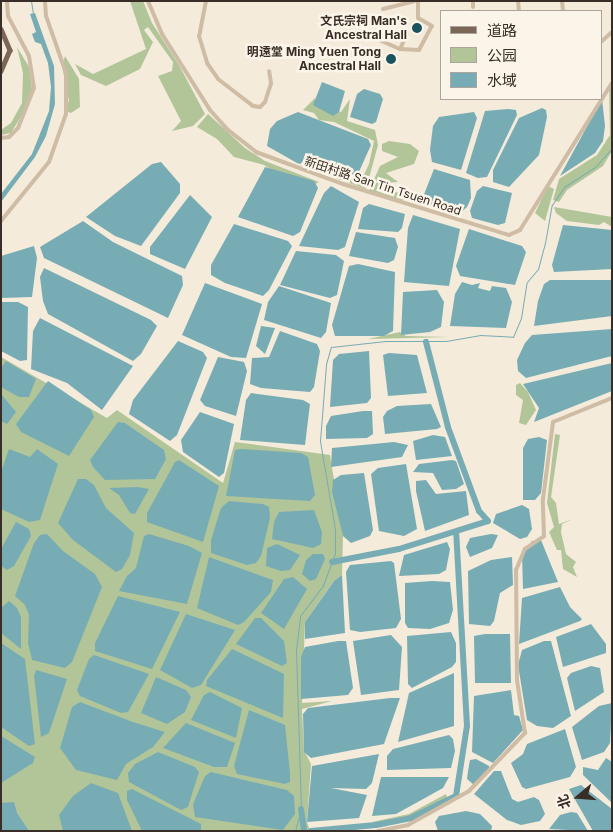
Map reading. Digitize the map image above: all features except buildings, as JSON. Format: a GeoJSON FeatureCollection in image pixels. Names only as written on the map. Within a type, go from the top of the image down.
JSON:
{"type":"FeatureCollection","features":[{"type":"Feature","properties":{"kind":"main road"},"geometry":{"type":"LineString","coordinates":[[1,29],[10,50],[1,71]]}},
{"type":"Feature","properties":{"kind":"street"},"geometry":{"type":"LineString","coordinates":[[1,138],[9,137],[18,128],[34,88],[31,61],[8,16],[7,1]]}},
{"type":"Feature","properties":{"kind":"street"},"geometry":{"type":"LineString","coordinates":[[1,221],[49,162],[66,114],[66,73],[46,16],[45,1]]}},
{"type":"Feature","properties":{"kind":"street","name":"新田村路 San Tin Tsuen Road"},"geometry":{"type":"LineString","coordinates":[[148,1],[162,34],[210,110],[228,130],[256,152],[333,181],[509,235],[520,230],[601,100]]}},
{"type":"Feature","properties":{"kind":"street"},"geometry":{"type":"LineString","coordinates":[[206,1],[199,36],[207,63],[218,79],[253,106],[260,107],[265,102],[271,84],[269,71]]}},
{"type":"Feature","properties":{"kind":"street"},"geometry":{"type":"LineString","coordinates":[[384,9],[414,1]]}},
{"type":"Feature","properties":{"kind":"street"},"geometry":{"type":"LineString","coordinates":[[375,38],[400,49],[419,50],[432,26],[418,18],[418,1]]}},
{"type":"Feature","properties":{"kind":"street"},"geometry":{"type":"LineString","coordinates":[[472,1],[473,7]]}},
{"type":"Feature","properties":{"kind":"street"},"geometry":{"type":"LineString","coordinates":[[400,49],[407,34]]}},
{"type":"Feature","properties":{"kind":"street","name":"新田村路 San Tin Tsuen Road"},"geometry":{"type":"LineString","coordinates":[[603,97],[612,83]]}},
{"type":"Feature","properties":{"kind":"street"},"geometry":{"type":"LineString","coordinates":[[378,831],[408,825],[470,791],[525,733],[516,680],[516,570],[524,549],[544,536],[543,499],[554,422],[612,398]]}},
{"type":"Feature","properties":{"kind":"green space"},"geometry":{"type":"Polygon","coordinates":[[[130,1],[143,1],[152,23],[179,65],[205,114],[193,126],[172,131],[181,121],[158,76],[172,71],[173,62],[148,27],[144,30],[153,42],[140,69],[106,86],[81,75],[75,64],[93,74],[146,49],[130,1]]]}},
{"type":"Feature","properties":{"kind":"green space"},"geometry":{"type":"Polygon","coordinates":[[[17,47],[29,67],[32,89],[23,113],[11,133],[1,135],[1,130],[11,123],[22,103],[23,73],[17,47]]]}},
{"type":"Feature","properties":{"kind":"green space"},"geometry":{"type":"Polygon","coordinates":[[[65,56],[79,79],[80,107],[71,113],[66,111],[69,101],[62,66],[65,56]]]}},
{"type":"Feature","properties":{"kind":"green space"},"geometry":{"type":"Polygon","coordinates":[[[609,85],[612,86],[612,151],[603,166],[567,190],[559,202],[553,200],[559,179],[597,155],[610,135],[609,85]]]}},
{"type":"Feature","properties":{"kind":"green space"},"geometry":{"type":"Polygon","coordinates":[[[315,98],[317,104],[341,112],[350,99],[347,121],[375,130],[378,145],[366,189],[329,176],[361,181],[369,164],[374,141],[334,122],[319,120],[314,113],[303,110],[315,98]]]}},
{"type":"Feature","properties":{"kind":"green space"},"geometry":{"type":"Polygon","coordinates":[[[208,114],[245,148],[265,161],[319,182],[312,186],[284,178],[264,165],[234,157],[217,139],[197,127],[208,114]]]}},
{"type":"Feature","properties":{"kind":"green space"},"geometry":{"type":"Polygon","coordinates":[[[389,141],[410,144],[419,151],[414,164],[386,173],[398,182],[379,183],[379,189],[400,193],[404,199],[401,201],[369,191],[380,166],[398,157],[382,151],[382,144],[389,141]]]}},
{"type":"Feature","properties":{"kind":"green space"},"geometry":{"type":"Polygon","coordinates":[[[548,186],[554,189],[545,221],[535,213],[548,186]]]}},
{"type":"Feature","properties":{"kind":"green space"},"geometry":{"type":"Polygon","coordinates":[[[554,207],[612,217],[612,227],[604,222],[599,225],[567,221],[556,213],[554,207]]]}},
{"type":"Feature","properties":{"kind":"green space"},"geometry":{"type":"Polygon","coordinates":[[[400,332],[406,336],[450,337],[368,339],[400,332]]]}},
{"type":"Feature","properties":{"kind":"green space"},"geometry":{"type":"Polygon","coordinates":[[[1,357],[107,418],[117,410],[223,483],[235,442],[330,455],[343,536],[342,575],[333,582],[305,622],[302,703],[332,701],[302,709],[304,750],[311,764],[307,822],[310,831],[1,831],[1,357]]]}},
{"type":"Feature","properties":{"kind":"green space"},"geometry":{"type":"Polygon","coordinates":[[[520,383],[528,392],[536,410],[526,425],[519,423],[523,400],[516,395],[516,385],[520,383]]]}},
{"type":"Feature","properties":{"kind":"green space"},"geometry":{"type":"Polygon","coordinates":[[[555,434],[560,435],[551,497],[556,503],[559,524],[573,519],[562,524],[561,532],[566,554],[576,562],[573,567],[577,577],[563,569],[561,550],[557,550],[549,532],[554,527],[547,503],[555,434]]]}},
{"type":"Feature","properties":{"kind":"green space"},"geometry":{"type":"Polygon","coordinates":[[[446,794],[447,797],[421,815],[397,823],[372,822],[409,814],[446,794]]]}},
{"type":"Feature","properties":{"kind":"water"},"geometry":{"type":"Polygon","coordinates":[[[35,13],[54,66],[55,104],[46,136],[35,157],[1,202],[1,194],[32,154],[49,111],[51,87],[48,63],[41,44],[35,42],[32,34],[36,32],[30,14],[35,13]]]}},
{"type":"Feature","properties":{"kind":"water"},"geometry":{"type":"Polygon","coordinates":[[[322,82],[345,91],[339,112],[333,116],[313,105],[322,82]]]}},
{"type":"Feature","properties":{"kind":"water"},"geometry":{"type":"Polygon","coordinates":[[[364,89],[380,94],[383,99],[376,122],[372,124],[350,117],[357,94],[364,89]]]}},
{"type":"Feature","properties":{"kind":"water"},"geometry":{"type":"Polygon","coordinates":[[[602,100],[605,126],[603,141],[595,153],[560,176],[602,100]]]}},
{"type":"Feature","properties":{"kind":"water"},"geometry":{"type":"Polygon","coordinates":[[[542,108],[546,110],[547,117],[539,155],[509,187],[493,182],[493,170],[519,118],[542,108]]]}},
{"type":"Feature","properties":{"kind":"water"},"geometry":{"type":"Polygon","coordinates":[[[516,110],[517,115],[487,177],[478,178],[466,173],[485,111],[516,110]]]}},
{"type":"Feature","properties":{"kind":"water"},"geometry":{"type":"Polygon","coordinates":[[[298,112],[368,139],[371,145],[357,176],[350,178],[297,163],[267,146],[270,129],[277,121],[298,112]]]}},
{"type":"Feature","properties":{"kind":"water"},"geometry":{"type":"Polygon","coordinates":[[[474,112],[477,118],[461,170],[432,162],[430,150],[433,126],[439,117],[474,112]]]}},
{"type":"Feature","properties":{"kind":"water"},"geometry":{"type":"Polygon","coordinates":[[[161,162],[180,184],[180,193],[141,246],[115,236],[86,217],[152,164],[161,162]]]}},
{"type":"Feature","properties":{"kind":"water"},"geometry":{"type":"Polygon","coordinates":[[[265,167],[314,181],[318,188],[300,232],[293,236],[238,217],[265,167]]]}},
{"type":"Feature","properties":{"kind":"water"},"geometry":{"type":"Polygon","coordinates":[[[434,169],[470,180],[471,198],[467,207],[459,214],[421,202],[434,169]]]}},
{"type":"Feature","properties":{"kind":"water"},"geometry":{"type":"Polygon","coordinates":[[[331,186],[359,202],[345,247],[338,250],[299,246],[324,193],[331,186]]]}},
{"type":"Feature","properties":{"kind":"water"},"geometry":{"type":"Polygon","coordinates":[[[483,186],[512,193],[505,223],[498,225],[472,218],[470,211],[477,191],[483,186]]]}},
{"type":"Feature","properties":{"kind":"water"},"geometry":{"type":"Polygon","coordinates":[[[190,195],[212,217],[185,269],[150,254],[150,247],[190,195]]]}},
{"type":"Feature","properties":{"kind":"water"},"geometry":{"type":"Polygon","coordinates":[[[369,204],[405,214],[402,228],[398,232],[358,229],[363,208],[369,204]]]}},
{"type":"Feature","properties":{"kind":"water"},"geometry":{"type":"Polygon","coordinates":[[[413,215],[460,229],[449,286],[404,282],[408,228],[413,215]]]}},
{"type":"Feature","properties":{"kind":"water"},"geometry":{"type":"Polygon","coordinates":[[[83,221],[113,242],[182,276],[183,285],[168,318],[44,258],[40,247],[83,221]]]}},
{"type":"Feature","properties":{"kind":"water"},"geometry":{"type":"Polygon","coordinates":[[[234,224],[288,241],[292,246],[269,290],[263,296],[225,283],[211,275],[211,265],[234,224]]]}},
{"type":"Feature","properties":{"kind":"water"},"geometry":{"type":"Polygon","coordinates":[[[563,225],[612,230],[612,269],[554,272],[552,265],[563,225]]]}},
{"type":"Feature","properties":{"kind":"water"},"geometry":{"type":"Polygon","coordinates":[[[469,229],[522,246],[526,252],[515,285],[460,276],[456,266],[469,229]]]}},
{"type":"Feature","properties":{"kind":"water"},"geometry":{"type":"Polygon","coordinates":[[[356,232],[395,238],[398,247],[394,260],[388,263],[349,256],[356,232]]]}},
{"type":"Feature","properties":{"kind":"water"},"geometry":{"type":"Polygon","coordinates":[[[34,246],[37,258],[32,297],[1,298],[1,256],[34,246]]]}},
{"type":"Feature","properties":{"kind":"water"},"geometry":{"type":"Polygon","coordinates":[[[296,251],[336,255],[344,261],[337,295],[330,298],[280,285],[296,251]]]}},
{"type":"Feature","properties":{"kind":"water"},"geometry":{"type":"Polygon","coordinates":[[[358,264],[395,272],[393,331],[384,336],[335,336],[332,325],[349,266],[358,264]]]}},
{"type":"Feature","properties":{"kind":"water"},"geometry":{"type":"Polygon","coordinates":[[[44,268],[151,320],[157,326],[141,354],[133,361],[48,314],[43,301],[40,277],[44,268]]]}},
{"type":"Feature","properties":{"kind":"water"},"geometry":{"type":"Polygon","coordinates":[[[550,280],[612,280],[612,316],[534,326],[538,301],[544,284],[550,280]]]}},
{"type":"Feature","properties":{"kind":"water"},"geometry":{"type":"Polygon","coordinates":[[[462,282],[472,285],[480,283],[478,288],[490,291],[492,286],[506,288],[512,302],[506,328],[450,326],[455,294],[462,282]]]}},
{"type":"Feature","properties":{"kind":"water"},"geometry":{"type":"Polygon","coordinates":[[[205,283],[262,304],[246,358],[231,357],[182,335],[205,283]]]}},
{"type":"Feature","properties":{"kind":"water"},"geometry":{"type":"Polygon","coordinates":[[[279,286],[331,303],[326,332],[321,338],[264,320],[268,302],[279,286]]]}},
{"type":"Feature","properties":{"kind":"water"},"geometry":{"type":"Polygon","coordinates":[[[437,290],[444,302],[441,327],[430,332],[401,335],[403,292],[437,290]]]}},
{"type":"Feature","properties":{"kind":"water"},"geometry":{"type":"Polygon","coordinates":[[[1,302],[18,302],[28,307],[27,360],[20,361],[1,351],[1,302]]]}},
{"type":"Feature","properties":{"kind":"water"},"geometry":{"type":"Polygon","coordinates":[[[40,318],[133,366],[102,410],[67,383],[31,369],[33,331],[40,318]]]}},
{"type":"Feature","properties":{"kind":"water"},"geometry":{"type":"Polygon","coordinates":[[[261,326],[275,328],[265,354],[256,346],[261,326]]]}},
{"type":"Feature","properties":{"kind":"water"},"geometry":{"type":"Polygon","coordinates":[[[612,329],[612,356],[526,378],[518,371],[517,360],[525,343],[532,335],[612,329]]]}},
{"type":"Feature","properties":{"kind":"water"},"geometry":{"type":"Polygon","coordinates":[[[280,331],[317,344],[320,351],[314,387],[310,392],[261,388],[250,384],[252,358],[269,357],[280,331]]]}},
{"type":"Feature","properties":{"kind":"water"},"geometry":{"type":"Polygon","coordinates":[[[178,341],[203,352],[207,358],[177,435],[170,441],[129,414],[133,400],[178,341]]]}},
{"type":"Feature","properties":{"kind":"water"},"geometry":{"type":"Polygon","coordinates":[[[369,351],[371,398],[367,403],[330,407],[333,360],[339,354],[369,351]]]}},
{"type":"Feature","properties":{"kind":"water"},"geometry":{"type":"Polygon","coordinates":[[[389,353],[417,355],[427,393],[388,396],[383,355],[389,353]]]}},
{"type":"Feature","properties":{"kind":"water"},"geometry":{"type":"Polygon","coordinates":[[[218,357],[244,362],[247,371],[236,416],[205,406],[200,400],[218,357]]]}},
{"type":"Feature","properties":{"kind":"water"},"geometry":{"type":"Polygon","coordinates":[[[6,361],[36,379],[29,397],[19,397],[1,387],[1,368],[6,361]]]}},
{"type":"Feature","properties":{"kind":"water"},"geometry":{"type":"Polygon","coordinates":[[[612,363],[612,391],[534,422],[539,408],[523,384],[612,363]]]}},
{"type":"Feature","properties":{"kind":"water"},"geometry":{"type":"Polygon","coordinates":[[[48,381],[91,410],[94,417],[69,456],[21,432],[16,424],[48,381]]]}},
{"type":"Feature","properties":{"kind":"water"},"geometry":{"type":"Polygon","coordinates":[[[251,393],[303,400],[310,404],[305,445],[240,440],[246,400],[251,393]]]}},
{"type":"Feature","properties":{"kind":"water"},"geometry":{"type":"Polygon","coordinates":[[[1,394],[16,412],[7,424],[1,421],[1,394]]]}},
{"type":"Feature","properties":{"kind":"water"},"geometry":{"type":"Polygon","coordinates":[[[431,404],[441,427],[385,434],[383,417],[387,411],[397,406],[431,404]]]}},
{"type":"Feature","properties":{"kind":"water"},"geometry":{"type":"Polygon","coordinates":[[[372,411],[373,434],[367,438],[326,439],[326,426],[331,416],[372,411]]]}},
{"type":"Feature","properties":{"kind":"water"},"geometry":{"type":"Polygon","coordinates":[[[200,412],[234,424],[224,473],[219,477],[183,452],[181,440],[200,412]]]}},
{"type":"Feature","properties":{"kind":"water"},"geometry":{"type":"Polygon","coordinates":[[[118,422],[125,423],[164,450],[166,459],[155,479],[105,480],[93,467],[90,460],[118,422]]]}},
{"type":"Feature","properties":{"kind":"water"},"geometry":{"type":"Polygon","coordinates":[[[433,435],[445,437],[452,456],[416,460],[413,441],[433,435]]]}},
{"type":"Feature","properties":{"kind":"water"},"geometry":{"type":"Polygon","coordinates":[[[539,437],[547,440],[541,493],[535,500],[523,500],[523,448],[528,439],[539,437]]]}},
{"type":"Feature","properties":{"kind":"water"},"geometry":{"type":"Polygon","coordinates":[[[394,442],[408,445],[402,457],[331,467],[332,448],[394,442]]]}},
{"type":"Feature","properties":{"kind":"water"},"geometry":{"type":"Polygon","coordinates":[[[9,449],[30,457],[37,449],[58,464],[40,520],[29,522],[1,509],[1,472],[9,449]]]}},
{"type":"Feature","properties":{"kind":"water"},"geometry":{"type":"Polygon","coordinates":[[[235,450],[301,453],[308,457],[315,495],[310,501],[226,496],[235,450]]]}},
{"type":"Feature","properties":{"kind":"water"},"geometry":{"type":"Polygon","coordinates":[[[179,460],[219,486],[203,542],[147,522],[147,513],[175,462],[179,460]]]}},
{"type":"Feature","properties":{"kind":"water"},"geometry":{"type":"Polygon","coordinates":[[[456,461],[464,484],[456,489],[442,490],[433,473],[413,472],[419,464],[456,461]]]}},
{"type":"Feature","properties":{"kind":"water"},"geometry":{"type":"Polygon","coordinates":[[[406,464],[417,529],[404,536],[379,531],[371,474],[378,468],[406,464]]]}},
{"type":"Feature","properties":{"kind":"water"},"geometry":{"type":"Polygon","coordinates":[[[364,473],[373,530],[370,536],[351,543],[343,536],[332,492],[333,480],[341,475],[364,473]]]}},
{"type":"Feature","properties":{"kind":"water"},"geometry":{"type":"Polygon","coordinates":[[[78,479],[86,479],[94,485],[106,508],[134,533],[130,555],[122,569],[116,572],[73,540],[58,523],[78,479]]]}},
{"type":"Feature","properties":{"kind":"water"},"geometry":{"type":"Polygon","coordinates":[[[426,480],[436,494],[466,491],[469,515],[425,531],[416,491],[416,481],[426,480]]]}},
{"type":"Feature","properties":{"kind":"water"},"geometry":{"type":"Polygon","coordinates":[[[138,487],[149,489],[135,514],[130,513],[119,495],[109,488],[138,487]]]}},
{"type":"Feature","properties":{"kind":"water"},"geometry":{"type":"Polygon","coordinates":[[[229,501],[263,504],[269,507],[270,518],[261,556],[256,563],[247,565],[211,553],[211,540],[221,508],[229,501]]]}},
{"type":"Feature","properties":{"kind":"water"},"geometry":{"type":"Polygon","coordinates":[[[522,505],[529,509],[532,529],[527,537],[520,539],[493,523],[496,514],[522,505]]]}},
{"type":"Feature","properties":{"kind":"water"},"geometry":{"type":"Polygon","coordinates":[[[314,510],[322,532],[321,544],[313,548],[272,539],[274,522],[279,512],[314,510]]]}},
{"type":"Feature","properties":{"kind":"water"},"geometry":{"type":"Polygon","coordinates":[[[16,522],[29,529],[31,536],[14,566],[7,570],[1,566],[1,549],[16,522]]]}},
{"type":"Feature","properties":{"kind":"water"},"geometry":{"type":"Polygon","coordinates":[[[47,534],[63,551],[95,574],[102,587],[72,662],[65,668],[32,660],[28,643],[29,615],[25,605],[15,596],[34,543],[40,535],[47,534]]]}},
{"type":"Feature","properties":{"kind":"water"},"geometry":{"type":"Polygon","coordinates":[[[149,534],[189,546],[202,553],[187,604],[119,591],[127,576],[136,568],[144,536],[149,534]]]}},
{"type":"Feature","properties":{"kind":"water"},"geometry":{"type":"Polygon","coordinates":[[[491,534],[498,535],[492,548],[470,557],[466,547],[470,538],[491,534]]]}},
{"type":"Feature","properties":{"kind":"water"},"geometry":{"type":"Polygon","coordinates":[[[541,540],[558,582],[523,589],[522,554],[532,541],[541,540]]]}},
{"type":"Feature","properties":{"kind":"water"},"geometry":{"type":"Polygon","coordinates":[[[447,542],[450,549],[446,570],[439,574],[399,576],[404,555],[447,542]]]}},
{"type":"Feature","properties":{"kind":"water"},"geometry":{"type":"Polygon","coordinates":[[[277,544],[300,555],[290,570],[281,571],[266,566],[267,548],[277,544]]]}},
{"type":"Feature","properties":{"kind":"water"},"geometry":{"type":"Polygon","coordinates":[[[313,554],[323,554],[325,559],[316,579],[310,581],[302,574],[306,560],[313,554]]]}},
{"type":"Feature","properties":{"kind":"water"},"geometry":{"type":"Polygon","coordinates":[[[209,557],[273,580],[271,592],[244,622],[238,625],[197,608],[209,557]]]}},
{"type":"Feature","properties":{"kind":"water"},"geometry":{"type":"Polygon","coordinates":[[[512,557],[513,585],[500,593],[494,621],[490,626],[469,624],[468,571],[491,560],[512,557]]]}},
{"type":"Feature","properties":{"kind":"water"},"geometry":{"type":"Polygon","coordinates":[[[391,561],[394,563],[401,619],[396,628],[360,632],[350,630],[346,572],[350,565],[391,561]]]}},
{"type":"Feature","properties":{"kind":"water"},"geometry":{"type":"Polygon","coordinates":[[[342,575],[345,633],[305,639],[305,622],[334,581],[342,575]]]}},
{"type":"Feature","properties":{"kind":"water"},"geometry":{"type":"Polygon","coordinates":[[[293,577],[307,589],[284,629],[261,613],[284,579],[293,577]]]}},
{"type":"Feature","properties":{"kind":"water"},"geometry":{"type":"Polygon","coordinates":[[[450,582],[453,610],[449,623],[430,629],[408,628],[405,623],[405,583],[450,582]]]}},
{"type":"Feature","properties":{"kind":"water"},"geometry":{"type":"Polygon","coordinates":[[[560,587],[570,607],[582,619],[519,644],[522,598],[560,587]]]}},
{"type":"Feature","properties":{"kind":"water"},"geometry":{"type":"Polygon","coordinates":[[[118,596],[180,612],[152,669],[95,651],[95,643],[118,596]]]}},
{"type":"Feature","properties":{"kind":"water"},"geometry":{"type":"Polygon","coordinates":[[[9,601],[17,608],[21,617],[21,649],[1,633],[1,608],[9,601]]]}},
{"type":"Feature","properties":{"kind":"water"},"geometry":{"type":"Polygon","coordinates":[[[186,614],[235,630],[201,685],[192,688],[160,670],[186,614]]]}},
{"type":"Feature","properties":{"kind":"water"},"geometry":{"type":"Polygon","coordinates":[[[255,618],[261,618],[284,641],[287,663],[282,666],[236,644],[255,618]]]}},
{"type":"Feature","properties":{"kind":"water"},"geometry":{"type":"Polygon","coordinates":[[[591,624],[606,644],[606,653],[563,667],[556,637],[591,624]]]}},
{"type":"Feature","properties":{"kind":"water"},"geometry":{"type":"Polygon","coordinates":[[[451,632],[456,643],[456,662],[452,667],[412,688],[408,684],[407,636],[451,632]]]}},
{"type":"Feature","properties":{"kind":"water"},"geometry":{"type":"Polygon","coordinates":[[[510,634],[511,683],[475,683],[474,636],[510,634]]]}},
{"type":"Feature","properties":{"kind":"water"},"geometry":{"type":"Polygon","coordinates":[[[391,635],[402,647],[399,690],[361,695],[353,641],[391,635]]]}},
{"type":"Feature","properties":{"kind":"water"},"geometry":{"type":"Polygon","coordinates":[[[346,641],[353,688],[348,695],[301,699],[301,657],[305,647],[346,641]]]}},
{"type":"Feature","properties":{"kind":"water"},"geometry":{"type":"Polygon","coordinates":[[[544,641],[551,641],[571,716],[553,728],[537,726],[527,720],[518,665],[522,650],[544,641]]]}},
{"type":"Feature","properties":{"kind":"water"},"geometry":{"type":"Polygon","coordinates":[[[1,643],[25,659],[35,744],[29,746],[1,727],[1,643]]]}},
{"type":"Feature","properties":{"kind":"water"},"geometry":{"type":"Polygon","coordinates":[[[232,649],[284,674],[283,718],[206,686],[207,680],[232,649]]]}},
{"type":"Feature","properties":{"kind":"water"},"geometry":{"type":"Polygon","coordinates":[[[94,655],[149,674],[128,712],[121,713],[80,696],[77,690],[89,659],[94,655]]]}},
{"type":"Feature","properties":{"kind":"water"},"geometry":{"type":"Polygon","coordinates":[[[591,666],[600,668],[604,692],[575,711],[567,678],[571,673],[591,666]]]}},
{"type":"Feature","properties":{"kind":"water"},"geometry":{"type":"Polygon","coordinates":[[[36,670],[67,679],[49,733],[41,737],[34,676],[36,670]]]}},
{"type":"Feature","properties":{"kind":"water"},"geometry":{"type":"Polygon","coordinates":[[[454,673],[454,726],[398,742],[409,693],[454,673]]]}},
{"type":"Feature","properties":{"kind":"water"},"geometry":{"type":"Polygon","coordinates":[[[156,677],[186,690],[191,697],[185,712],[167,724],[141,713],[156,677]]]}},
{"type":"Feature","properties":{"kind":"water"},"geometry":{"type":"Polygon","coordinates":[[[511,690],[514,715],[519,716],[523,730],[493,763],[472,752],[474,696],[511,690]]]}},
{"type":"Feature","properties":{"kind":"water"},"geometry":{"type":"Polygon","coordinates":[[[210,692],[242,708],[236,738],[191,720],[204,695],[210,692]]]}},
{"type":"Feature","properties":{"kind":"water"},"geometry":{"type":"Polygon","coordinates":[[[400,698],[384,744],[311,758],[304,752],[303,714],[308,708],[400,698]]]}},
{"type":"Feature","properties":{"kind":"water"},"geometry":{"type":"Polygon","coordinates":[[[80,702],[165,732],[153,747],[126,764],[117,780],[76,770],[60,748],[72,707],[80,702]]]}},
{"type":"Feature","properties":{"kind":"water"},"geometry":{"type":"Polygon","coordinates":[[[612,703],[610,743],[604,752],[582,760],[572,727],[599,706],[612,703]]]}},
{"type":"Feature","properties":{"kind":"water"},"geometry":{"type":"Polygon","coordinates":[[[249,710],[285,725],[290,782],[285,784],[237,774],[234,766],[249,710]]]}},
{"type":"Feature","properties":{"kind":"water"},"geometry":{"type":"Polygon","coordinates":[[[186,723],[235,743],[227,767],[214,767],[163,748],[186,723]]]}},
{"type":"Feature","properties":{"kind":"water"},"geometry":{"type":"Polygon","coordinates":[[[565,729],[576,767],[570,777],[526,789],[522,787],[511,763],[523,754],[527,744],[565,729]]]}},
{"type":"Feature","properties":{"kind":"water"},"geometry":{"type":"Polygon","coordinates":[[[449,735],[453,739],[455,751],[451,768],[387,770],[387,756],[393,749],[449,735]]]}},
{"type":"Feature","properties":{"kind":"water"},"geometry":{"type":"Polygon","coordinates":[[[1,736],[35,757],[33,763],[1,783],[1,736]]]}},
{"type":"Feature","properties":{"kind":"water"},"geometry":{"type":"Polygon","coordinates":[[[158,752],[195,767],[199,772],[188,807],[181,810],[129,782],[128,773],[135,764],[158,752]]]}},
{"type":"Feature","properties":{"kind":"water"},"geometry":{"type":"Polygon","coordinates":[[[379,754],[372,783],[366,789],[331,788],[367,795],[359,818],[307,822],[312,766],[379,754]]]}},
{"type":"Feature","properties":{"kind":"water"},"geometry":{"type":"Polygon","coordinates":[[[606,758],[612,762],[612,803],[583,775],[583,767],[598,770],[606,758]]]}},
{"type":"Feature","properties":{"kind":"water"},"geometry":{"type":"Polygon","coordinates":[[[476,759],[489,766],[489,770],[474,785],[467,779],[470,760],[476,759]]]}},
{"type":"Feature","properties":{"kind":"water"},"geometry":{"type":"Polygon","coordinates":[[[494,771],[501,771],[512,799],[518,802],[534,797],[539,800],[545,814],[540,821],[521,825],[507,820],[474,794],[494,771]]]}},
{"type":"Feature","properties":{"kind":"water"},"geometry":{"type":"Polygon","coordinates":[[[211,772],[287,790],[294,796],[295,814],[283,830],[195,817],[193,804],[205,776],[211,772]]]}},
{"type":"Feature","properties":{"kind":"water"},"geometry":{"type":"Polygon","coordinates":[[[381,777],[449,777],[443,788],[396,814],[372,816],[381,777]]]}},
{"type":"Feature","properties":{"kind":"water"},"geometry":{"type":"Polygon","coordinates":[[[91,783],[118,793],[132,831],[63,831],[59,815],[73,796],[91,783]]]}},
{"type":"Feature","properties":{"kind":"water"},"geometry":{"type":"Polygon","coordinates":[[[581,785],[612,809],[612,830],[593,831],[569,789],[581,785]]]}},
{"type":"Feature","properties":{"kind":"water"},"geometry":{"type":"Polygon","coordinates":[[[132,789],[201,824],[201,831],[142,831],[127,800],[127,791],[132,789]]]}},
{"type":"Feature","properties":{"kind":"water"},"geometry":{"type":"Polygon","coordinates":[[[14,802],[17,813],[29,831],[1,831],[1,803],[14,802]]]}},
{"type":"Feature","properties":{"kind":"water"},"geometry":{"type":"Polygon","coordinates":[[[466,811],[480,814],[492,826],[491,831],[438,831],[435,822],[439,816],[466,811]]]}},
{"type":"Feature","properties":{"kind":"water"},"geometry":{"type":"Polygon","coordinates":[[[571,812],[577,813],[588,831],[549,829],[560,815],[571,812]]]}},
{"type":"Feature","properties":{"kind":"waterway"},"geometry":{"type":"LineString","coordinates":[[31,1],[33,13]]}},
{"type":"Feature","properties":{"kind":"waterway"},"geometry":{"type":"LineString","coordinates":[[295,831],[301,809],[296,650],[300,616],[323,585],[335,554],[335,529],[320,441],[326,364],[331,347],[386,341],[446,341],[480,335],[513,337],[521,318],[527,282],[538,269],[552,205],[564,187],[596,166],[612,148]]}},
{"type":"Feature","properties":{"kind":"waterway"},"geometry":{"type":"LineString","coordinates":[[332,562],[399,549],[488,521],[479,511],[448,427],[426,342]]}},
{"type":"Feature","properties":{"kind":"waterway"},"geometry":{"type":"LineString","coordinates":[[311,831],[376,825],[411,818],[456,796],[467,726],[456,532]]}},
{"type":"Feature","properties":{"kind":"waterway"},"geometry":{"type":"LineString","coordinates":[[301,809],[304,831]]}},
{"type":"Feature","properties":{"kind":"place","name":"文氏宗祠 Man's Ancestral Hall"},"geometry":{"type":"Point","coordinates":[417,28]}},
{"type":"Feature","properties":{"kind":"place","name":"明遠堂 Ming Yuen Tong Ancestral Hall"},"geometry":{"type":"Point","coordinates":[391,59]}}]}
